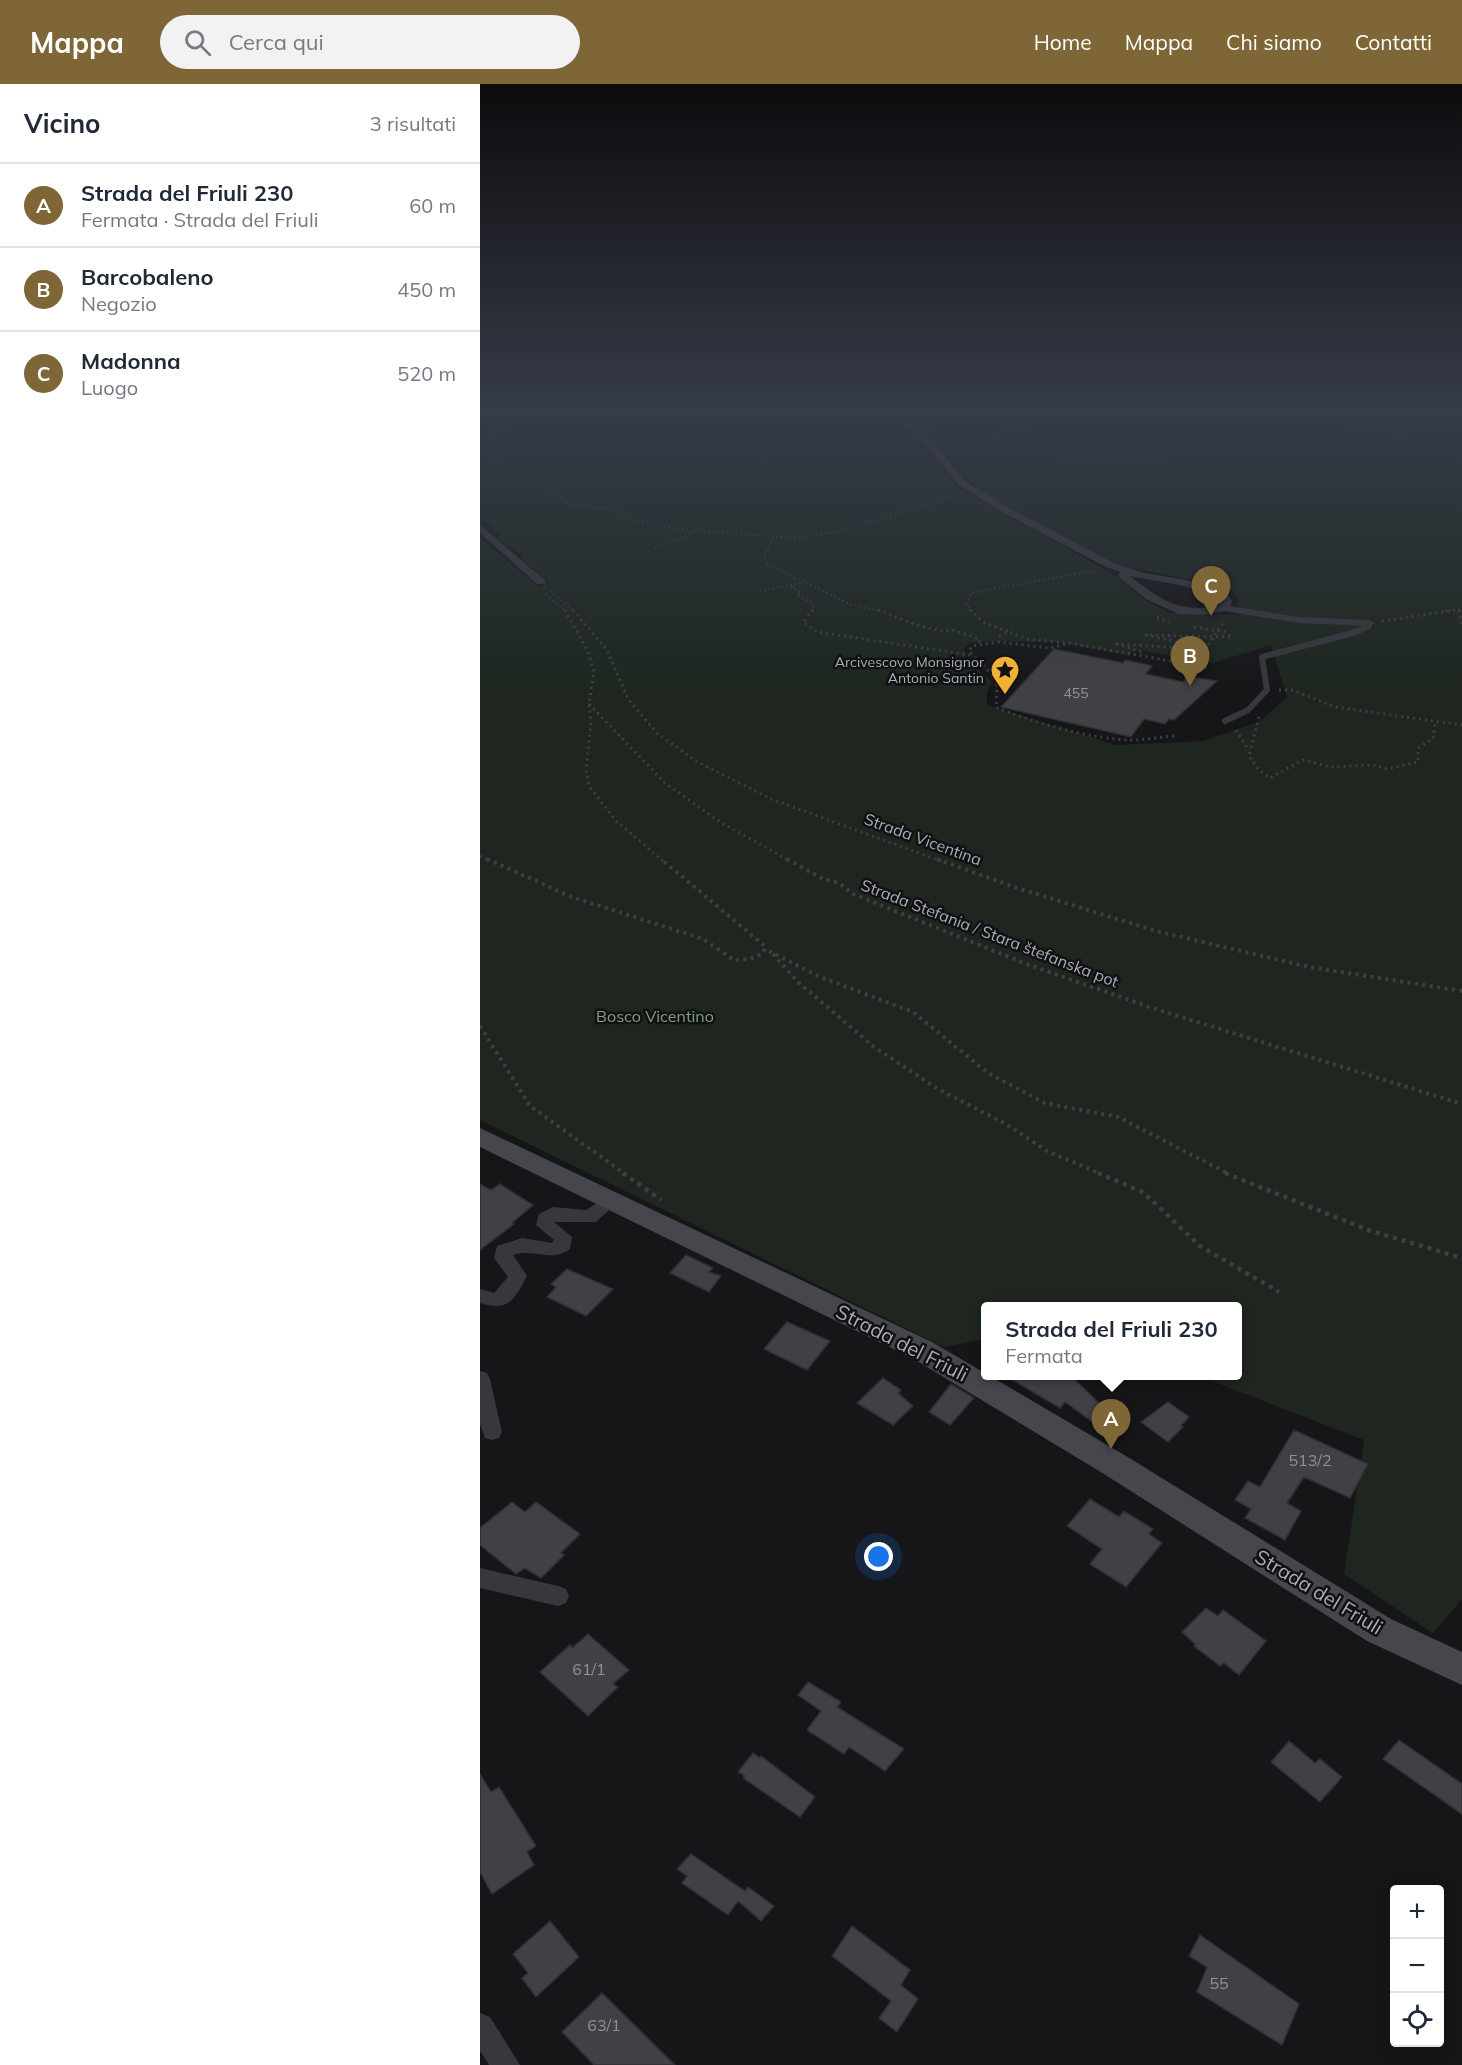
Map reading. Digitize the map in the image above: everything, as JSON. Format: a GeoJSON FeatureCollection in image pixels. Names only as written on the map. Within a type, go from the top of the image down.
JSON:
{"type":"FeatureCollection","features":[{"type":"Feature","properties":{"kind":"main road","name":"Strada del Friuli"},"geometry":{"type":"LineString","coordinates":[[480,1137],[922,1350],[1074,1440],[1379,1630],[1462,1669]]}},
{"type":"Feature","properties":{"kind":"street"},"geometry":{"type":"LineString","coordinates":[[998,505],[1110,565],[1169,608],[1203,612],[1224,608],[1299,620],[1369,622]]}},
{"type":"Feature","properties":{"kind":"street"},"geometry":{"type":"LineString","coordinates":[[480,528],[541,582]]}},
{"type":"Feature","properties":{"kind":"street"},"geometry":{"type":"LineString","coordinates":[[1110,565],[1142,576],[1212,589],[1225,598],[1224,608]]}},
{"type":"Feature","properties":{"kind":"street"},"geometry":{"type":"LineString","coordinates":[[480,1296],[497,1301],[512,1287],[518,1276],[503,1258],[504,1251],[522,1245],[555,1250],[563,1244],[563,1237],[549,1230],[545,1225],[545,1219],[553,1214],[590,1217],[611,1200]]}},
{"type":"Feature","properties":{"kind":"street"},"geometry":{"type":"LineString","coordinates":[[480,1379],[492,1432]]}},
{"type":"Feature","properties":{"kind":"street"},"geometry":{"type":"LineString","coordinates":[[480,1578],[558,1596]]}},
{"type":"Feature","properties":{"kind":"street"},"geometry":{"type":"LineString","coordinates":[[480,2027],[506,2065]]}},
{"type":"Feature","properties":{"kind":"lane"},"geometry":{"type":"LineString","coordinates":[[1228,720],[1252,706],[1267,690],[1262,657],[1356,632],[1369,626],[1369,622]]}},
{"type":"Feature","properties":{"kind":"path"},"geometry":{"type":"LineString","coordinates":[[572,505],[603,506],[616,509],[618,516],[677,529],[730,531],[773,538],[795,538],[839,531],[927,505]]}},
{"type":"Feature","properties":{"kind":"path"},"geometry":{"type":"LineString","coordinates":[[655,549],[699,530]]}},
{"type":"Feature","properties":{"kind":"path"},"geometry":{"type":"LineString","coordinates":[[773,538],[764,557],[768,565],[802,583],[852,605],[875,609],[919,626],[942,631],[952,630],[979,639],[980,643]]}},
{"type":"Feature","properties":{"kind":"path"},"geometry":{"type":"LineString","coordinates":[[1110,565],[1076,576],[971,593],[966,604],[976,619],[990,627],[1027,639],[1071,643],[1129,656],[1209,668]]}},
{"type":"Feature","properties":{"kind":"path"},"geometry":{"type":"LineString","coordinates":[[541,582],[544,592],[564,609],[588,652],[594,671],[589,704],[591,723],[586,770],[589,786],[616,821],[752,933],[798,982],[874,1047],[938,1089],[1006,1124],[1047,1151],[1143,1192],[1200,1246],[1279,1292]]}},
{"type":"Feature","properties":{"kind":"path","name":"Strada Vicentina"},"geometry":{"type":"LineString","coordinates":[[541,582],[575,612],[594,633],[607,650],[628,699],[657,733],[696,760],[771,799],[1020,889],[1156,931],[1309,968],[1338,970],[1462,991]]}},
{"type":"Feature","properties":{"kind":"path"},"geometry":{"type":"LineString","coordinates":[[755,592],[802,583]]}},
{"type":"Feature","properties":{"kind":"path"},"geometry":{"type":"LineString","coordinates":[[791,586],[801,593],[797,595],[802,600],[811,603],[814,609],[803,622],[818,632],[970,655],[996,680],[996,707],[1020,717],[1131,740],[1174,736]]}},
{"type":"Feature","properties":{"kind":"path"},"geometry":{"type":"LineString","coordinates":[[1369,622],[1460,610],[1462,627]]}},
{"type":"Feature","properties":{"kind":"path"},"geometry":{"type":"LineString","coordinates":[[1172,623],[1155,618],[1176,618]]}},
{"type":"Feature","properties":{"kind":"path"},"geometry":{"type":"LineString","coordinates":[[1198,660],[1226,619],[1217,620]]}},
{"type":"Feature","properties":{"kind":"path"},"geometry":{"type":"LineString","coordinates":[[1191,626],[1218,631],[1232,637],[1146,635],[1206,648]]}},
{"type":"Feature","properties":{"kind":"path"},"geometry":{"type":"LineString","coordinates":[[999,636],[1010,632]]}},
{"type":"Feature","properties":{"kind":"path"},"geometry":{"type":"LineString","coordinates":[[970,655],[972,646],[980,643],[998,642],[1037,648],[1071,643]]}},
{"type":"Feature","properties":{"kind":"path"},"geometry":{"type":"LineString","coordinates":[[1141,652],[1116,644],[1206,648]]}},
{"type":"Feature","properties":{"kind":"path"},"geometry":{"type":"LineString","coordinates":[[1124,662],[1151,667]]}},
{"type":"Feature","properties":{"kind":"path"},"geometry":{"type":"LineString","coordinates":[[1108,664],[1148,672]]}},
{"type":"Feature","properties":{"kind":"path"},"geometry":{"type":"LineString","coordinates":[[1267,690],[1292,690],[1335,707],[1462,725]]}},
{"type":"Feature","properties":{"kind":"path","name":"Strada Stefania / Stara štefanska pot"},"geometry":{"type":"LineString","coordinates":[[589,704],[633,754],[666,784],[724,825],[823,879],[839,883],[853,894],[1024,963],[1163,1012],[1462,1104]]}},
{"type":"Feature","properties":{"kind":"path"},"geometry":{"type":"LineString","coordinates":[[1248,750],[1259,729],[1259,718],[1252,706]]}},
{"type":"Feature","properties":{"kind":"path"},"geometry":{"type":"LineString","coordinates":[[1228,720],[1248,750],[1249,758],[1257,770],[1270,778],[1287,766],[1306,759],[1332,767],[1364,764],[1379,765],[1387,769],[1418,762],[1418,748],[1433,739],[1435,722]]}},
{"type":"Feature","properties":{"kind":"path"},"geometry":{"type":"LineString","coordinates":[[480,856],[572,897],[703,939],[734,960],[749,959],[768,949]]}},
{"type":"Feature","properties":{"kind":"path"},"geometry":{"type":"LineString","coordinates":[[768,949],[818,976],[913,1012],[988,1073],[1045,1103],[1118,1117],[1211,1167],[1368,1230],[1462,1258]]}},
{"type":"Feature","properties":{"kind":"path"},"geometry":{"type":"LineString","coordinates":[[480,1026],[530,1106],[672,1208],[674,1231]]}},
{"type":"Feature","properties":{"kind":"green space","name":"Bosco Vicentino"},"geometry":{"type":"Polygon","coordinates":[[[480,505],[990,505],[1118,577],[1143,599],[1170,613],[1240,615],[1244,608],[1236,606],[1238,598],[1226,589],[1118,565],[1005,505],[1462,505],[1462,1599],[1433,1633],[1344,1574],[1364,1440],[1209,1380],[1242,1380],[1242,1302],[981,1302],[981,1340],[944,1347],[480,1120],[480,538],[539,587],[547,581],[521,558],[522,555],[498,538],[500,535],[489,528],[492,525],[480,518],[480,505]],[[985,641],[970,643],[964,648],[968,660],[992,682],[987,692],[987,705],[1116,745],[1203,741],[1259,722],[1287,697],[1271,645],[1213,663],[1143,651],[1132,651],[1129,656],[1058,642],[985,641]]]}},
{"type":"Feature","properties":{"kind":"building"},"geometry":{"type":"Polygon","coordinates":[[[1054,649],[1123,663],[1126,660],[1152,666],[1146,674],[1183,682],[1187,676],[1217,681],[1174,720],[1169,719],[1165,724],[1144,719],[1131,737],[1001,707],[1054,649]]]}},
{"type":"Feature","properties":{"kind":"building"},"geometry":{"type":"Polygon","coordinates":[[[480,1184],[491,1190],[500,1184],[533,1205],[512,1223],[514,1224],[480,1250],[480,1184]]]}},
{"type":"Feature","properties":{"kind":"building"},"geometry":{"type":"Polygon","coordinates":[[[686,1255],[713,1268],[709,1272],[721,1276],[709,1292],[670,1273],[686,1255]]]}},
{"type":"Feature","properties":{"kind":"building"},"geometry":{"type":"Polygon","coordinates":[[[567,1269],[613,1289],[586,1316],[547,1297],[556,1287],[551,1284],[567,1269]]]}},
{"type":"Feature","properties":{"kind":"building"},"geometry":{"type":"Polygon","coordinates":[[[787,1322],[830,1341],[807,1370],[764,1349],[787,1322]]]}},
{"type":"Feature","properties":{"kind":"building"},"geometry":{"type":"Polygon","coordinates":[[[883,1378],[901,1390],[898,1393],[913,1406],[893,1425],[857,1403],[883,1378]]]}},
{"type":"Feature","properties":{"kind":"building"},"geometry":{"type":"Polygon","coordinates":[[[1013,1380],[1075,1380],[1101,1405],[1105,1402],[1130,1422],[1115,1435],[1101,1424],[1098,1426],[1065,1402],[1060,1408],[1013,1380]]]}},
{"type":"Feature","properties":{"kind":"building"},"geometry":{"type":"Polygon","coordinates":[[[951,1384],[974,1398],[950,1425],[929,1412],[951,1384]]]}},
{"type":"Feature","properties":{"kind":"building"},"geometry":{"type":"Polygon","coordinates":[[[1168,1402],[1189,1417],[1181,1426],[1183,1427],[1168,1442],[1141,1422],[1168,1402]]]}},
{"type":"Feature","properties":{"kind":"building"},"geometry":{"type":"Polygon","coordinates":[[[1294,1430],[1368,1464],[1350,1498],[1304,1477],[1287,1503],[1301,1511],[1285,1540],[1245,1518],[1251,1509],[1235,1500],[1248,1481],[1260,1487],[1294,1430]]]}},
{"type":"Feature","properties":{"kind":"building"},"geometry":{"type":"Polygon","coordinates":[[[1090,1499],[1119,1517],[1124,1511],[1153,1529],[1149,1534],[1162,1543],[1126,1587],[1090,1564],[1102,1549],[1067,1526],[1090,1499]]]}},
{"type":"Feature","properties":{"kind":"building"},"geometry":{"type":"Polygon","coordinates":[[[512,1502],[525,1512],[536,1502],[580,1534],[561,1553],[564,1555],[541,1578],[525,1568],[516,1574],[480,1545],[480,1528],[512,1502]]]}},
{"type":"Feature","properties":{"kind":"building"},"geometry":{"type":"Polygon","coordinates":[[[1206,1608],[1218,1616],[1223,1610],[1266,1641],[1239,1675],[1224,1663],[1220,1666],[1194,1646],[1195,1644],[1182,1632],[1206,1608]]]}},
{"type":"Feature","properties":{"kind":"building"},"geometry":{"type":"Polygon","coordinates":[[[588,1634],[629,1670],[613,1684],[618,1687],[588,1716],[540,1672],[570,1645],[572,1648],[588,1634]]]}},
{"type":"Feature","properties":{"kind":"building"},"geometry":{"type":"Polygon","coordinates":[[[808,1682],[841,1702],[837,1707],[904,1749],[885,1771],[849,1747],[844,1754],[807,1730],[821,1711],[798,1695],[808,1682]]]}},
{"type":"Feature","properties":{"kind":"building"},"geometry":{"type":"Polygon","coordinates":[[[1399,1740],[1462,1784],[1462,1814],[1383,1759],[1399,1740]]]}},
{"type":"Feature","properties":{"kind":"building"},"geometry":{"type":"Polygon","coordinates":[[[1289,1741],[1315,1763],[1320,1759],[1342,1777],[1320,1802],[1271,1762],[1289,1741]]]}},
{"type":"Feature","properties":{"kind":"building"},"geometry":{"type":"Polygon","coordinates":[[[753,1753],[760,1758],[761,1756],[815,1797],[800,1817],[743,1778],[745,1776],[738,1772],[753,1753]]]}},
{"type":"Feature","properties":{"kind":"building"},"geometry":{"type":"Polygon","coordinates":[[[480,1774],[491,1792],[499,1787],[536,1846],[527,1852],[534,1865],[492,1894],[480,1872],[480,1774]]]}},
{"type":"Feature","properties":{"kind":"building"},"geometry":{"type":"Polygon","coordinates":[[[691,1854],[745,1891],[748,1887],[774,1906],[761,1921],[738,1901],[728,1915],[682,1883],[687,1876],[677,1869],[691,1854]]]}},
{"type":"Feature","properties":{"kind":"building"},"geometry":{"type":"Polygon","coordinates":[[[550,1921],[579,1957],[536,1997],[522,1978],[528,1973],[513,1954],[550,1921]]]}},
{"type":"Feature","properties":{"kind":"building"},"geometry":{"type":"Polygon","coordinates":[[[852,1926],[910,1970],[901,1985],[918,1999],[897,2032],[879,2018],[891,2001],[832,1956],[852,1926]]]}},
{"type":"Feature","properties":{"kind":"building"},"geometry":{"type":"Polygon","coordinates":[[[1200,1935],[1299,2004],[1282,2045],[1197,1992],[1207,1967],[1189,1956],[1200,1935]]]}},
{"type":"Feature","properties":{"kind":"building"},"geometry":{"type":"Polygon","coordinates":[[[602,1993],[675,2065],[594,2065],[562,2032],[602,1993]]]}},
{"type":"Feature","properties":{"kind":"place","name":"Madonna"},"geometry":{"type":"Point","coordinates":[1211,616]}},
{"type":"Feature","properties":{"kind":"place","name":"Barcobaleno"},"geometry":{"type":"Point","coordinates":[1190,686]}},
{"type":"Feature","properties":{"kind":"place","name":"Arcivescovo Monsignor Antonio Santin"},"geometry":{"type":"Point","coordinates":[1005,696]}},
{"type":"Feature","properties":{"kind":"place","name":"Strada del Friuli 230"},"geometry":{"type":"Point","coordinates":[1111,1449]}}]}
